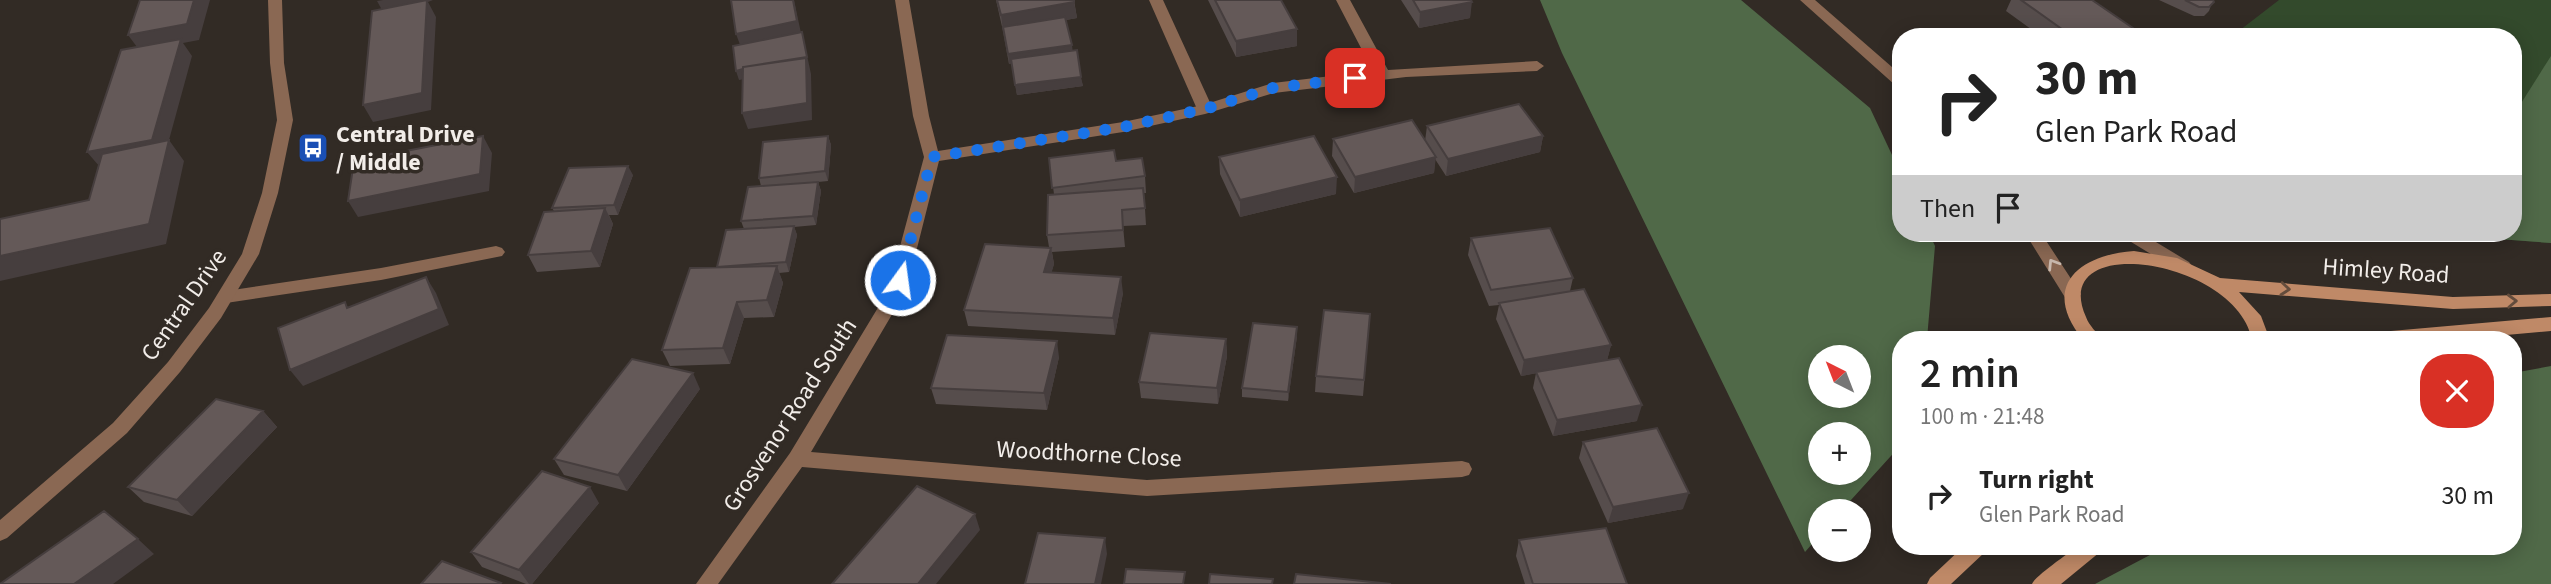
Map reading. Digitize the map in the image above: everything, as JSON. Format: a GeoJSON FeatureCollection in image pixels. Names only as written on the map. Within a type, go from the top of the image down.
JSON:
{"type":"FeatureCollection","features":[{"type":"Feature","properties":{"kind":"main road"},"geometry":{"type":"LineString","coordinates":[[2087,331],[2078,319],[2072,294],[2078,276],[2104,260],[2124,257],[2151,258],[2183,266],[2217,284],[2246,308],[2260,331]]}},
{"type":"Feature","properties":{"kind":"main road","name":"Himley Road"},"geometry":{"type":"LineString","coordinates":[[2217,284],[2453,303],[2551,300]]}},
{"type":"Feature","properties":{"kind":"main road"},"geometry":{"type":"LineString","coordinates":[[2471,331],[2551,324]]}},
{"type":"Feature","properties":{"kind":"main road"},"geometry":{"type":"LineString","coordinates":[[1937,584],[1968,555]]}},
{"type":"Feature","properties":{"kind":"main road"},"geometry":{"type":"LineString","coordinates":[[2042,584],[2082,555]]}},
{"type":"Feature","properties":{"kind":"street","name":"Central Drive"},"geometry":{"type":"LineString","coordinates":[[0,532],[24,514],[120,428],[174,367],[226,297],[250,254],[270,193],[285,120],[277,63],[275,0]]}},
{"type":"Feature","properties":{"kind":"street"},"geometry":{"type":"LineString","coordinates":[[900,280],[932,157],[920,116],[902,0]]}},
{"type":"Feature","properties":{"kind":"street"},"geometry":{"type":"LineString","coordinates":[[1156,0],[1205,109]]}},
{"type":"Feature","properties":{"kind":"street"},"geometry":{"type":"LineString","coordinates":[[1343,0],[1383,75]]}},
{"type":"Feature","properties":{"kind":"street"},"geometry":{"type":"LineString","coordinates":[[1807,0],[1892,75]]}},
{"type":"Feature","properties":{"kind":"street"},"geometry":{"type":"LineString","coordinates":[[932,157],[1123,127],[1205,109],[1273,88],[1383,75],[1537,66]]}},
{"type":"Feature","properties":{"kind":"street"},"geometry":{"type":"LineString","coordinates":[[2039,242],[2072,294]]}},
{"type":"Feature","properties":{"kind":"street"},"geometry":{"type":"LineString","coordinates":[[2144,242],[2183,266]]}},
{"type":"Feature","properties":{"kind":"street"},"geometry":{"type":"LineString","coordinates":[[226,297],[381,274],[496,252]]}},
{"type":"Feature","properties":{"kind":"street","name":"Grosvenor Road South"},"geometry":{"type":"LineString","coordinates":[[706,584],[797,459],[888,306]]}},
{"type":"Feature","properties":{"kind":"street","name":"Woodthorne Close"},"geometry":{"type":"LineString","coordinates":[[797,459],[1147,488],[1462,469]]}},
{"type":"Feature","properties":{"kind":"green space"},"geometry":{"type":"Polygon","coordinates":[[[1540,0],[1741,0],[1870,108],[1892,155],[1892,242],[1933,242],[1935,246],[1928,331],[1892,331],[1892,455],[1871,478],[1871,422],[1808,422],[1808,485],[1865,485],[1852,499],[1808,499],[1808,549],[1805,552],[1562,53],[1540,0]]]}},
{"type":"Feature","properties":{"kind":"green space"},"geometry":{"type":"Polygon","coordinates":[[[2279,0],[2551,0],[2551,243],[2522,241],[2522,28],[2243,28],[2279,0]]]}},
{"type":"Feature","properties":{"kind":"green space"},"geometry":{"type":"Polygon","coordinates":[[[2551,56],[2551,243],[2522,241],[2522,102],[2551,56]]]}},
{"type":"Feature","properties":{"kind":"green space"},"geometry":{"type":"Polygon","coordinates":[[[2551,366],[2551,584],[2095,584],[2150,555],[2522,555],[2522,371],[2551,366]]]}},
{"type":"Feature","properties":{"kind":"building"},"geometry":{"type":"Polygon","coordinates":[[[140,0],[194,0],[187,24],[128,35],[140,0]]]}},
{"type":"Feature","properties":{"kind":"building"},"geometry":{"type":"Polygon","coordinates":[[[427,0],[422,93],[363,105],[372,11],[427,0]]]}},
{"type":"Feature","properties":{"kind":"building"},"geometry":{"type":"Polygon","coordinates":[[[731,0],[793,0],[797,21],[736,34],[731,0]]]}},
{"type":"Feature","properties":{"kind":"building"},"geometry":{"type":"Polygon","coordinates":[[[997,0],[1074,0],[1074,2],[1001,15],[997,0]]]}},
{"type":"Feature","properties":{"kind":"building"},"geometry":{"type":"Polygon","coordinates":[[[1215,0],[1281,0],[1297,29],[1236,41],[1215,0]]]}},
{"type":"Feature","properties":{"kind":"building"},"geometry":{"type":"Polygon","coordinates":[[[1413,0],[1471,0],[1472,2],[1420,12],[1413,0]]]}},
{"type":"Feature","properties":{"kind":"building"},"geometry":{"type":"Polygon","coordinates":[[[2021,0],[2092,0],[2133,28],[2060,28],[2021,0]]]}},
{"type":"Feature","properties":{"kind":"building"},"geometry":{"type":"Polygon","coordinates":[[[2185,0],[2214,2],[2209,7],[2199,7],[2185,0]]]}},
{"type":"Feature","properties":{"kind":"building"},"geometry":{"type":"Polygon","coordinates":[[[1065,17],[1072,45],[1008,54],[1003,27],[1065,17]]]}},
{"type":"Feature","properties":{"kind":"building"},"geometry":{"type":"Polygon","coordinates":[[[802,32],[807,57],[743,67],[736,71],[733,46],[802,32]]]}},
{"type":"Feature","properties":{"kind":"building"},"geometry":{"type":"Polygon","coordinates":[[[181,39],[152,140],[87,152],[121,50],[181,39]]]}},
{"type":"Feature","properties":{"kind":"building"},"geometry":{"type":"Polygon","coordinates":[[[1077,50],[1081,77],[1015,85],[1011,59],[1077,50]]]}},
{"type":"Feature","properties":{"kind":"building"},"geometry":{"type":"Polygon","coordinates":[[[806,58],[807,103],[742,113],[743,67],[806,58]]]}},
{"type":"Feature","properties":{"kind":"building"},"geometry":{"type":"Polygon","coordinates":[[[1519,104],[1543,136],[1448,159],[1427,126],[1519,104]]]}},
{"type":"Feature","properties":{"kind":"building"},"geometry":{"type":"Polygon","coordinates":[[[1412,120],[1436,157],[1355,177],[1333,139],[1412,120]]]}},
{"type":"Feature","properties":{"kind":"building"},"geometry":{"type":"Polygon","coordinates":[[[483,136],[480,174],[348,201],[354,161],[483,136]]]}},
{"type":"Feature","properties":{"kind":"building"},"geometry":{"type":"Polygon","coordinates":[[[828,136],[825,171],[759,178],[763,142],[828,136]]]}},
{"type":"Feature","properties":{"kind":"building"},"geometry":{"type":"Polygon","coordinates":[[[1314,136],[1337,177],[1240,200],[1219,157],[1314,136]]]}},
{"type":"Feature","properties":{"kind":"building"},"geometry":{"type":"Polygon","coordinates":[[[169,140],[149,224],[0,256],[0,219],[89,200],[102,154],[169,140]]]}},
{"type":"Feature","properties":{"kind":"building"},"geometry":{"type":"Polygon","coordinates":[[[1114,150],[1116,161],[1142,158],[1145,176],[1052,188],[1049,158],[1114,150]]]}},
{"type":"Feature","properties":{"kind":"building"},"geometry":{"type":"Polygon","coordinates":[[[628,166],[614,205],[552,208],[569,168],[628,166]]]}},
{"type":"Feature","properties":{"kind":"building"},"geometry":{"type":"Polygon","coordinates":[[[818,182],[813,216],[741,221],[748,187],[818,182]]]}},
{"type":"Feature","properties":{"kind":"building"},"geometry":{"type":"Polygon","coordinates":[[[1143,188],[1145,208],[1122,210],[1123,230],[1047,235],[1048,195],[1143,188]]]}},
{"type":"Feature","properties":{"kind":"building"},"geometry":{"type":"Polygon","coordinates":[[[605,208],[591,251],[528,255],[544,212],[605,208]]]}},
{"type":"Feature","properties":{"kind":"building"},"geometry":{"type":"Polygon","coordinates":[[[794,226],[786,262],[717,267],[726,230],[794,226]]]}},
{"type":"Feature","properties":{"kind":"building"},"geometry":{"type":"Polygon","coordinates":[[[1550,228],[1573,278],[1491,290],[1471,238],[1550,228]]]}},
{"type":"Feature","properties":{"kind":"building"},"geometry":{"type":"Polygon","coordinates":[[[985,244],[1051,248],[1044,272],[1121,277],[1113,318],[964,310],[985,244]]]}},
{"type":"Feature","properties":{"kind":"building"},"geometry":{"type":"Polygon","coordinates":[[[777,266],[767,300],[737,302],[723,348],[662,350],[690,268],[777,266]]]}},
{"type":"Feature","properties":{"kind":"building"},"geometry":{"type":"Polygon","coordinates":[[[426,277],[439,309],[290,370],[278,328],[345,302],[347,308],[426,277]]]}},
{"type":"Feature","properties":{"kind":"building"},"geometry":{"type":"Polygon","coordinates":[[[1584,289],[1611,345],[1524,360],[1499,303],[1584,289]]]}},
{"type":"Feature","properties":{"kind":"building"},"geometry":{"type":"Polygon","coordinates":[[[1324,310],[1370,314],[1364,380],[1316,376],[1324,310]]]}},
{"type":"Feature","properties":{"kind":"building"},"geometry":{"type":"Polygon","coordinates":[[[1253,323],[1297,327],[1288,392],[1242,388],[1253,323]]]}},
{"type":"Feature","properties":{"kind":"building"},"geometry":{"type":"Polygon","coordinates":[[[1150,333],[1226,339],[1217,388],[1139,382],[1150,333]]]}},
{"type":"Feature","properties":{"kind":"building"},"geometry":{"type":"Polygon","coordinates":[[[947,335],[1057,341],[1044,393],[931,388],[947,335]]]}},
{"type":"Feature","properties":{"kind":"building"},"geometry":{"type":"Polygon","coordinates":[[[1619,358],[1642,405],[1557,420],[1536,372],[1619,358]]]}},
{"type":"Feature","properties":{"kind":"building"},"geometry":{"type":"Polygon","coordinates":[[[632,359],[693,373],[618,475],[554,459],[632,359]]]}},
{"type":"Feature","properties":{"kind":"building"},"geometry":{"type":"Polygon","coordinates":[[[216,399],[263,411],[177,500],[128,487],[216,399]]]}},
{"type":"Feature","properties":{"kind":"building"},"geometry":{"type":"Polygon","coordinates":[[[1657,428],[1689,493],[1613,507],[1583,442],[1657,428]]]}},
{"type":"Feature","properties":{"kind":"building"},"geometry":{"type":"Polygon","coordinates":[[[542,471],[590,487],[519,570],[471,552],[542,471]]]}},
{"type":"Feature","properties":{"kind":"building"},"geometry":{"type":"Polygon","coordinates":[[[917,486],[975,514],[918,584],[832,584],[917,486]]]}},
{"type":"Feature","properties":{"kind":"building"},"geometry":{"type":"Polygon","coordinates":[[[104,511],[138,539],[74,584],[0,584],[104,511]]]}},
{"type":"Feature","properties":{"kind":"building"},"geometry":{"type":"Polygon","coordinates":[[[1606,528],[1627,584],[1533,584],[1519,540],[1606,528]]]}},
{"type":"Feature","properties":{"kind":"building"},"geometry":{"type":"Polygon","coordinates":[[[1038,533],[1105,538],[1095,584],[1025,584],[1038,533]]]}},
{"type":"Feature","properties":{"kind":"building"},"geometry":{"type":"Polygon","coordinates":[[[442,561],[501,583],[421,584],[442,561]]]}},
{"type":"Feature","properties":{"kind":"building"},"geometry":{"type":"Polygon","coordinates":[[[1126,569],[1185,572],[1183,584],[1124,584],[1126,569]]]}},
{"type":"Feature","properties":{"kind":"building"},"geometry":{"type":"Polygon","coordinates":[[[1210,574],[1273,579],[1272,584],[1209,584],[1210,574]]]}},
{"type":"Feature","properties":{"kind":"building"},"geometry":{"type":"Polygon","coordinates":[[[1296,574],[1391,584],[1294,584],[1296,574]]]}},
{"type":"Feature","properties":{"kind":"place","name":"Central Drive / Middle"},"geometry":{"type":"Point","coordinates":[313,148]}},
{"type":"Feature","properties":{"kind":"route"},"geometry":{"type":"LineString","coordinates":[[900,280],[932,157],[1123,127],[1205,109],[1273,88],[1355,78]]}}]}
